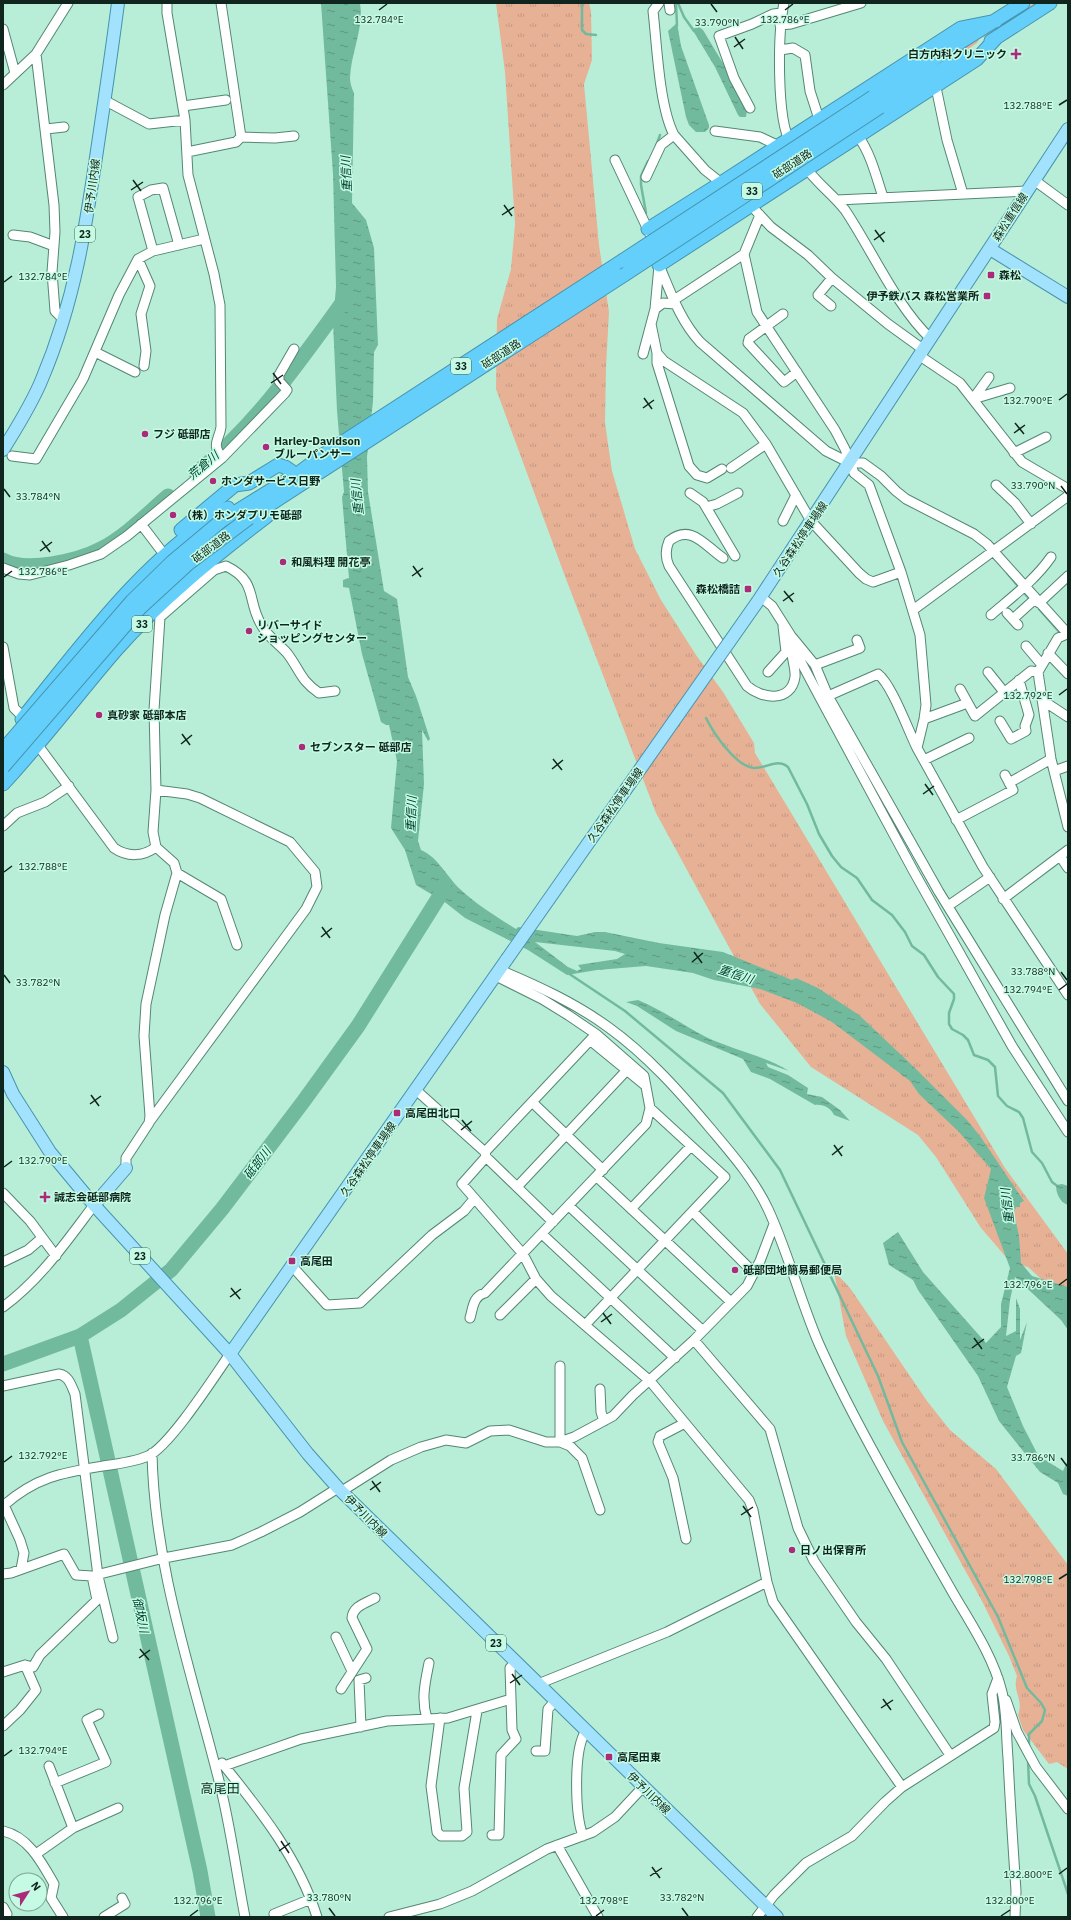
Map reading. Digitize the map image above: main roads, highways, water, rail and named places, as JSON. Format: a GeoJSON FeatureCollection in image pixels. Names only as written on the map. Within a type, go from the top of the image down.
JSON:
{"type":"FeatureCollection","features":[{"type":"Feature","properties":{"kind":"highway","name":"砥部道路"},"geometry":{"type":"LineString","coordinates":[[3,750],[132,601],[172,562],[215,515],[298,474],[877,102],[1024,3]]}},
{"type":"Feature","properties":{"kind":"highway","name":"砥部道路"},"geometry":{"type":"LineString","coordinates":[[3,768],[140,608],[189,563],[249,518],[298,474],[323,455],[877,102],[916,84],[998,37],[1050,3]]}},
{"type":"Feature","properties":{"kind":"highway"},"geometry":{"type":"LineString","coordinates":[[648,229],[722,183],[961,28],[996,21]]}},
{"type":"Feature","properties":{"kind":"highway"},"geometry":{"type":"LineString","coordinates":[[659,265],[755,210],[807,168],[977,59],[998,37]]}},
{"type":"Feature","properties":{"kind":"highway","name":"33"},"geometry":{"type":"LineString","coordinates":[[3,742],[112,609],[131,591],[167,547],[215,515],[252,487],[298,474]]}},
{"type":"Feature","properties":{"kind":"highway","name":"33"},"geometry":{"type":"LineString","coordinates":[[3,784],[117,649],[202,567],[282,504],[298,474]]}},
{"type":"Feature","properties":{"kind":"main road","name":"伊予川内線"},"geometry":{"type":"LineString","coordinates":[[7,453],[42,380],[55,345],[82,247],[118,3]]}},
{"type":"Feature","properties":{"kind":"main road","name":"森松重信線"},"geometry":{"type":"LineString","coordinates":[[1068,129],[990,249],[1068,298]]}},
{"type":"Feature","properties":{"kind":"main road","name":"久谷森松停車場線"},"geometry":{"type":"LineString","coordinates":[[230,1354],[760,599],[990,249]]}},
{"type":"Feature","properties":{"kind":"main road","name":"伊予川内線"},"geometry":{"type":"LineString","coordinates":[[3,1073],[13,1094],[50,1152],[96,1207],[230,1354],[308,1454],[340,1490],[777,1917]]}},
{"type":"Feature","properties":{"kind":"main road"},"geometry":{"type":"LineString","coordinates":[[96,1207],[126,1168]]}},
{"type":"Feature","properties":{"kind":"water","name":"重信川"},"geometry":{"type":"Polygon","coordinates":[[[321,3],[360,3],[361,13],[359,31],[350,78],[354,93],[352,203],[366,220],[374,248],[378,345],[374,352],[373,401],[367,457],[368,492],[384,591],[397,599],[408,677],[430,739],[428,741],[422,730],[424,784],[418,841],[421,850],[432,857],[455,884],[473,900],[516,929],[518,927],[577,936],[595,932],[605,932],[659,943],[723,952],[792,980],[796,978],[818,988],[859,1015],[915,1068],[967,1120],[980,1136],[1024,1201],[1020,1203],[1020,1207],[1016,1207],[1014,1213],[1019,1236],[1021,1263],[1032,1276],[1068,1287],[1068,1330],[1061,1320],[1015,1277],[1010,1300],[1006,1336],[1016,1331],[1016,1298],[1020,1309],[1020,1340],[1027,1322],[1021,1353],[1016,1356],[1007,1387],[1023,1426],[1041,1461],[1045,1460],[1063,1471],[1068,1460],[1068,1496],[1063,1494],[1058,1483],[1040,1472],[999,1421],[978,1376],[918,1290],[913,1280],[889,1265],[883,1243],[898,1232],[923,1272],[986,1343],[1001,1327],[1001,1304],[1010,1268],[984,1198],[991,1169],[959,1132],[919,1094],[910,1081],[832,1022],[797,1003],[760,989],[714,980],[693,973],[646,966],[597,970],[567,975],[528,950],[465,918],[446,903],[416,885],[405,850],[391,828],[397,761],[389,725],[381,722],[362,654],[349,588],[343,587],[343,580],[349,578],[342,497],[344,492],[337,411],[333,322],[336,287],[333,174],[321,3]],[[535,942],[568,967],[577,971],[581,969],[578,965],[617,959],[625,954],[615,951],[535,942]]]}},
{"type":"Feature","properties":{"kind":"water"},"geometry":{"type":"Polygon","coordinates":[[[677,23],[681,46],[709,125],[709,128],[705,132],[696,132],[689,125],[686,117],[668,31],[677,23]]]}},
{"type":"Feature","properties":{"kind":"water"},"geometry":{"type":"Polygon","coordinates":[[[699,27],[703,30],[727,70],[747,110],[746,117],[740,117],[738,115],[715,67],[692,29],[699,27]]]}},
{"type":"Feature","properties":{"kind":"water"},"geometry":{"type":"Polygon","coordinates":[[[638,1000],[656,1008],[706,1037],[779,1065],[789,1071],[766,1063],[768,1067],[788,1075],[808,1088],[807,1094],[822,1097],[840,1110],[850,1121],[834,1115],[831,1110],[826,1107],[815,1105],[770,1079],[751,1072],[743,1059],[676,1031],[637,1006],[626,1002],[638,1000]]]}},
{"type":"Feature","properties":{"kind":"water"},"geometry":{"type":"Polygon","coordinates":[[[1062,1184],[1068,1186],[1068,1205],[1061,1200],[1057,1192],[1056,1185],[1062,1184]]]}},
{"type":"Feature","properties":{"kind":"waterway"},"geometry":{"type":"LineString","coordinates":[[582,3],[582,30],[586,34],[596,35]]}},
{"type":"Feature","properties":{"kind":"waterway"},"geometry":{"type":"LineString","coordinates":[[676,3],[677,26]]}},
{"type":"Feature","properties":{"kind":"waterway"},"geometry":{"type":"LineString","coordinates":[[678,3],[684,17],[694,31]]}},
{"type":"Feature","properties":{"kind":"waterway"},"geometry":{"type":"LineString","coordinates":[[656,146],[660,135]]}},
{"type":"Feature","properties":{"kind":"waterway"},"geometry":{"type":"LineString","coordinates":[[646,213],[641,185],[641,176],[648,161]]}},
{"type":"Feature","properties":{"kind":"waterway","name":"荒倉川"},"geometry":{"type":"LineString","coordinates":[[196,473],[218,454],[258,413],[294,369],[345,299]]}},
{"type":"Feature","properties":{"kind":"waterway","name":"荒倉川"},"geometry":{"type":"LineString","coordinates":[[3,560],[13,564],[38,565],[52,564],[79,558],[101,549],[119,538],[168,496]]}},
{"type":"Feature","properties":{"kind":"waterway"},"geometry":{"type":"LineString","coordinates":[[1007,573],[1017,585]]}},
{"type":"Feature","properties":{"kind":"waterway"},"geometry":{"type":"LineString","coordinates":[[1024,593],[1029,598]]}},
{"type":"Feature","properties":{"kind":"waterway"},"geometry":{"type":"LineString","coordinates":[[1039,609],[1061,634]]}},
{"type":"Feature","properties":{"kind":"waterway"},"geometry":{"type":"LineString","coordinates":[[706,718],[720,741],[734,756],[748,767],[760,768],[776,763],[784,764],[788,767],[807,804],[819,834],[832,856],[841,867],[857,878],[872,900],[892,915],[905,932],[912,946],[924,955],[938,977],[954,994],[954,999],[949,1013],[949,1024],[952,1029],[963,1035],[968,1040],[974,1055],[988,1060],[995,1067],[998,1096],[1007,1106],[1019,1112],[1023,1118],[1032,1152],[1042,1163],[1052,1182],[1056,1185]]}},
{"type":"Feature","properties":{"kind":"waterway","name":"砥部川"},"geometry":{"type":"LineString","coordinates":[[3,1364],[80,1336],[121,1310],[171,1270],[222,1209],[358,1026],[444,889]]}},
{"type":"Feature","properties":{"kind":"waterway"},"geometry":{"type":"LineString","coordinates":[[568,973],[625,1011],[723,1093],[780,1170],[878,1376],[902,1442],[998,1617],[1027,1688],[1041,1703],[1045,1710],[1042,1721],[1029,1734],[1029,1747]]}},
{"type":"Feature","properties":{"kind":"waterway","name":"御坂川"},"geometry":{"type":"LineString","coordinates":[[80,1336],[200,1871],[208,1917]]}},
{"type":"Feature","properties":{"kind":"waterway"},"geometry":{"type":"LineString","coordinates":[[1028,1760],[1029,1784],[1035,1796],[1068,1894]]}},
{"type":"Feature","properties":{"kind":"place","name":"白方内科クリニック"},"geometry":{"type":"Point","coordinates":[1016,54]}},
{"type":"Feature","properties":{"kind":"place","name":"森松"},"geometry":{"type":"Point","coordinates":[991,275]}},
{"type":"Feature","properties":{"kind":"place","name":"伊予鉄バス 森松営業所"},"geometry":{"type":"Point","coordinates":[987,296]}},
{"type":"Feature","properties":{"kind":"place","name":"フジ 砥部店"},"geometry":{"type":"Point","coordinates":[145,434]}},
{"type":"Feature","properties":{"kind":"place","name":"Harley-Davidson ブルーパンサー"},"geometry":{"type":"Point","coordinates":[266,447]}},
{"type":"Feature","properties":{"kind":"place","name":"ホンダサービス日野"},"geometry":{"type":"Point","coordinates":[213,481]}},
{"type":"Feature","properties":{"kind":"place","name":"（株）ホンダプリモ砥部"},"geometry":{"type":"Point","coordinates":[173,515]}},
{"type":"Feature","properties":{"kind":"place","name":"和風料理 開花亭"},"geometry":{"type":"Point","coordinates":[283,562]}},
{"type":"Feature","properties":{"kind":"place","name":"森松橋詰"},"geometry":{"type":"Point","coordinates":[748,589]}},
{"type":"Feature","properties":{"kind":"place","name":"リバーサイド ショッピングセンター"},"geometry":{"type":"Point","coordinates":[249,631]}},
{"type":"Feature","properties":{"kind":"place","name":"真砂家 砥部本店"},"geometry":{"type":"Point","coordinates":[99,715]}},
{"type":"Feature","properties":{"kind":"place","name":"セブンスター 砥部店"},"geometry":{"type":"Point","coordinates":[302,747]}},
{"type":"Feature","properties":{"kind":"place","name":"高尾田北口"},"geometry":{"type":"Point","coordinates":[397,1113]}},
{"type":"Feature","properties":{"kind":"place","name":"誠志会砥部病院"},"geometry":{"type":"Point","coordinates":[45,1197]}},
{"type":"Feature","properties":{"kind":"place","name":"高尾田"},"geometry":{"type":"Point","coordinates":[292,1261]}},
{"type":"Feature","properties":{"kind":"place","name":"砥部団地簡易郵便局"},"geometry":{"type":"Point","coordinates":[735,1270]}},
{"type":"Feature","properties":{"kind":"place","name":"日ノ出保育所"},"geometry":{"type":"Point","coordinates":[792,1550]}},
{"type":"Feature","properties":{"kind":"place","name":"高尾田東"},"geometry":{"type":"Point","coordinates":[609,1757]}},
{"type":"Feature","properties":{"kind":"district","name":"高尾田"},"geometry":{"type":"Point","coordinates":[220,1788]}}]}
